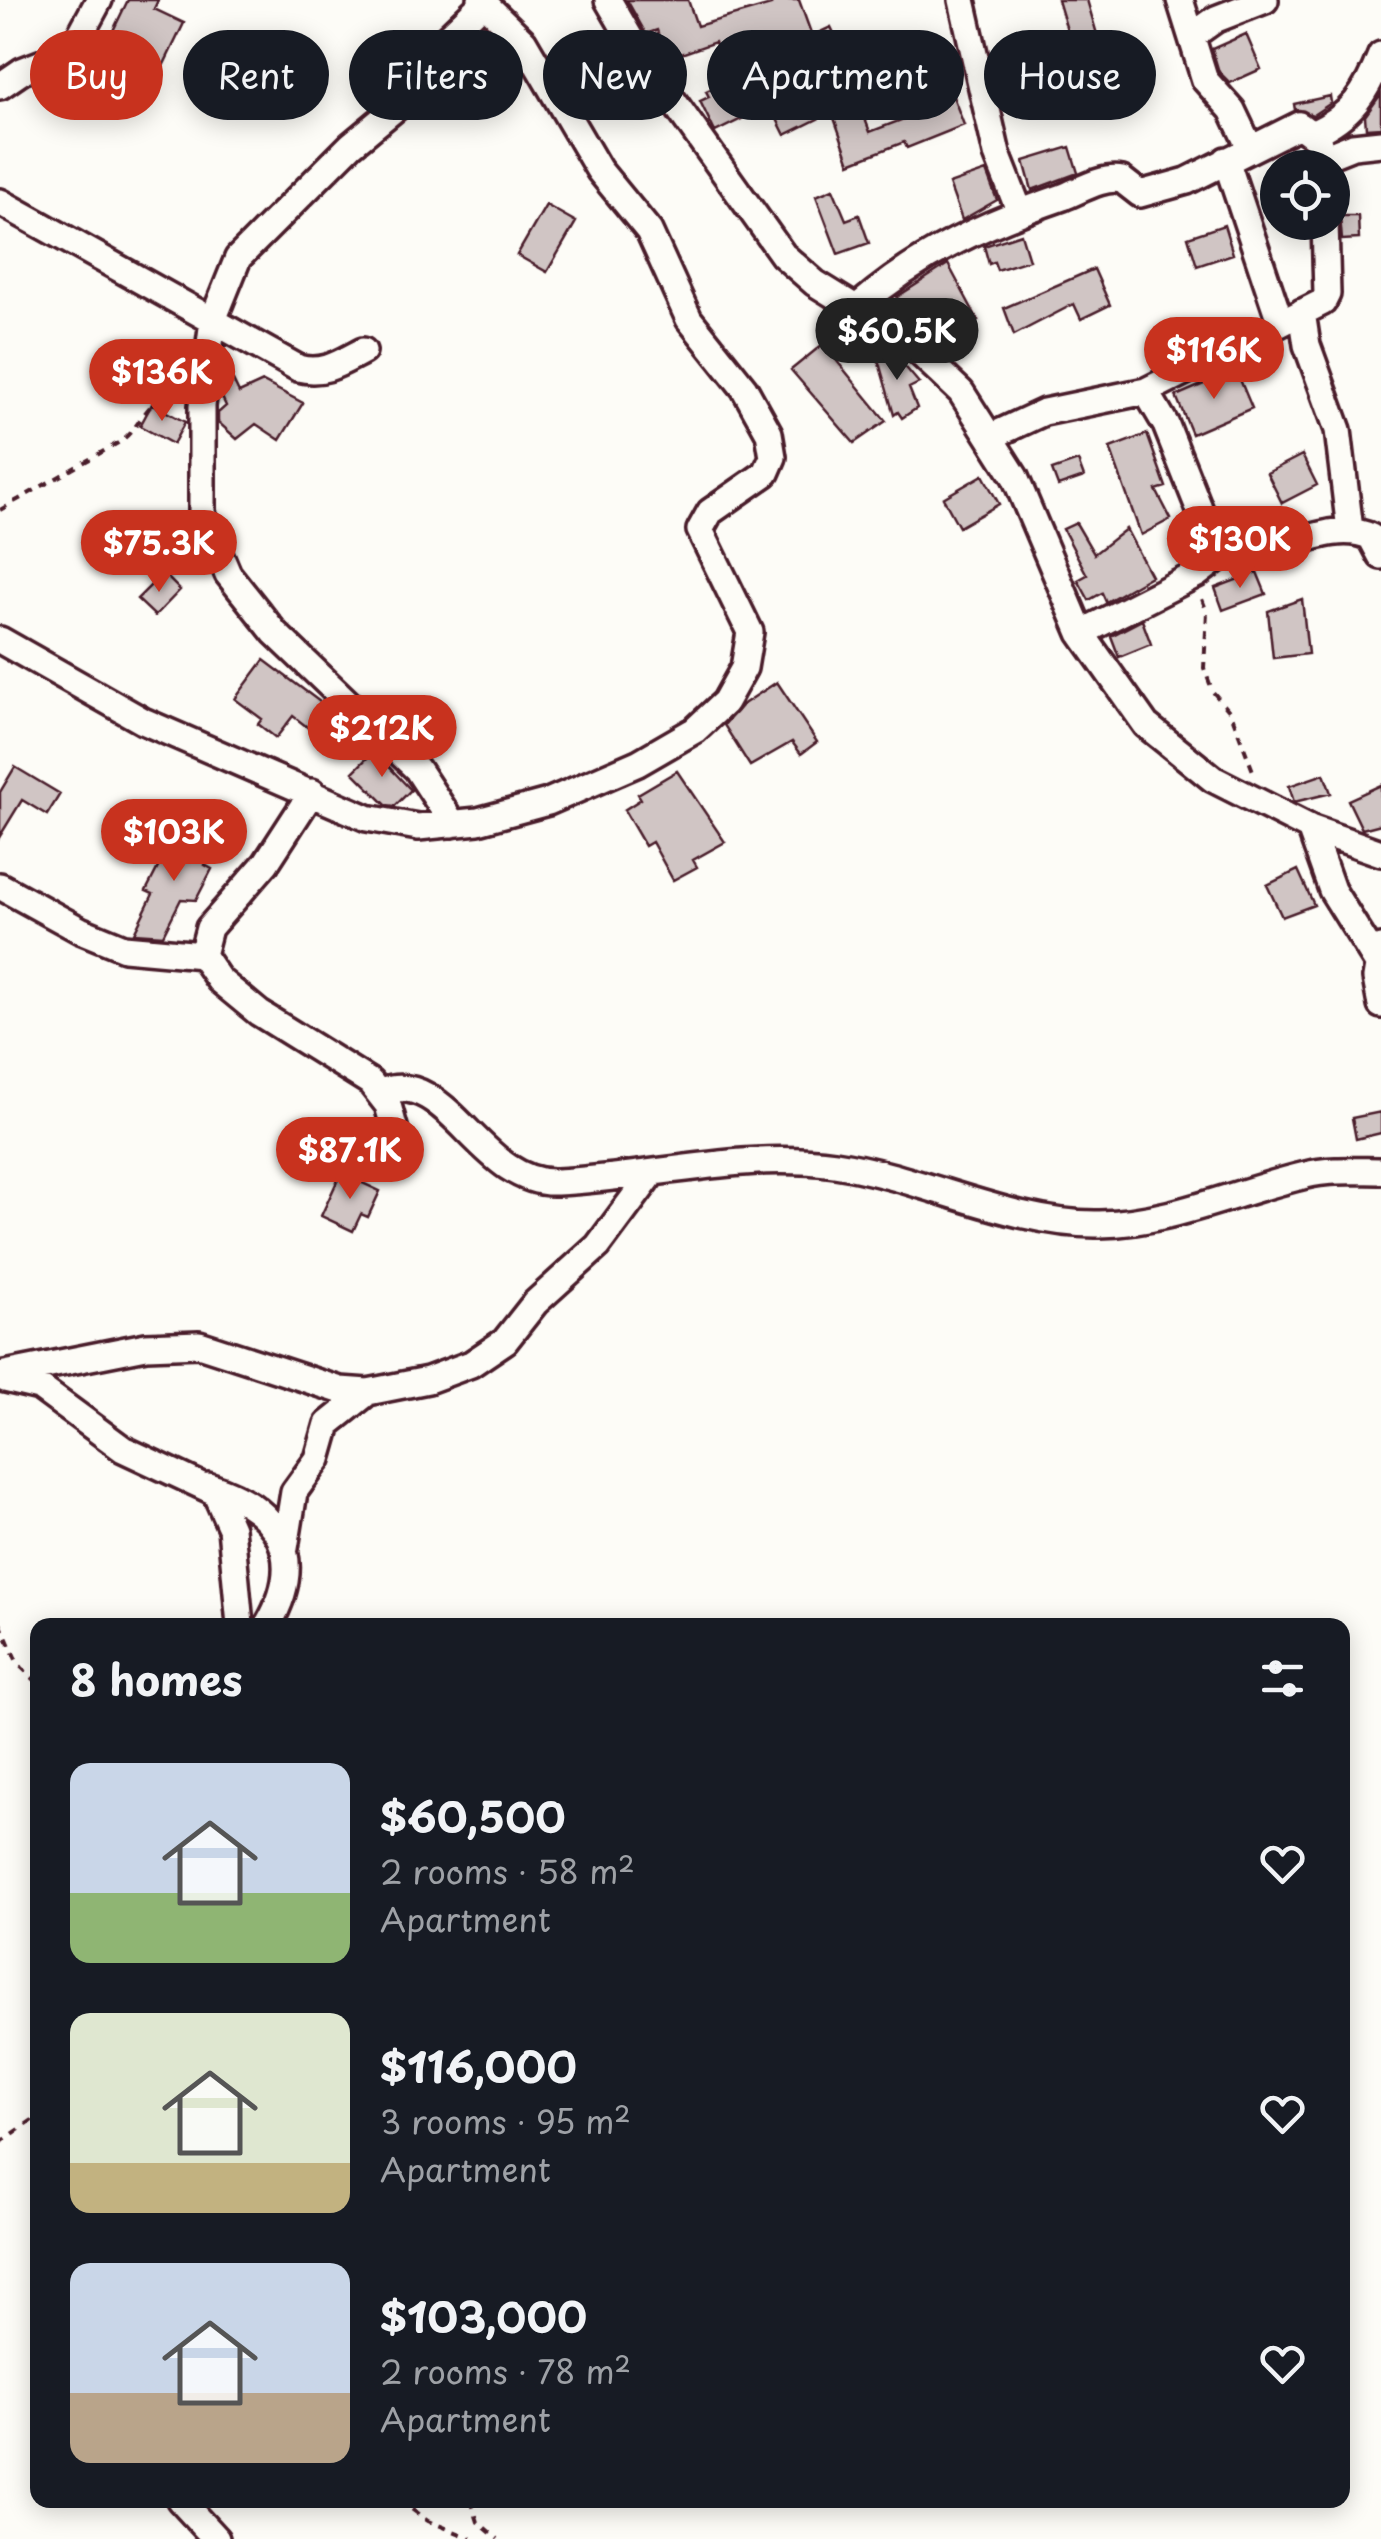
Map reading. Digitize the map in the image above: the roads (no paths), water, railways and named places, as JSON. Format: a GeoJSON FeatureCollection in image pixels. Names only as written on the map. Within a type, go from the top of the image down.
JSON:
{"type":"FeatureCollection","features":[{"type":"Feature","properties":{"kind":"street"},"geometry":{"type":"LineString","coordinates":[[0,86],[22,71],[71,52],[99,0]]}},
{"type":"Feature","properties":{"kind":"street"},"geometry":{"type":"LineString","coordinates":[[608,0],[637,50],[784,255],[814,283],[859,306],[936,364],[961,392],[1040,529],[1081,633],[1125,699],[1178,755],[1310,828],[1381,853]]}},
{"type":"Feature","properties":{"kind":"street"},"geometry":{"type":"LineString","coordinates":[[962,0],[993,138],[1019,210]]}},
{"type":"Feature","properties":{"kind":"street"},"geometry":{"type":"LineString","coordinates":[[1154,0],[1186,16],[1211,22],[1265,0]]}},
{"type":"Feature","properties":{"kind":"street"},"geometry":{"type":"LineString","coordinates":[[0,640],[144,722],[392,826],[453,824],[548,802],[594,784],[681,738],[719,711],[744,668],[750,632],[702,538],[701,526],[710,512],[756,482],[773,458],[773,445],[759,413],[690,318],[650,231],[599,170],[524,42],[483,1],[434,50],[404,100],[242,254],[213,320],[204,390],[202,513],[228,574],[275,634],[417,769],[453,824]]}},
{"type":"Feature","properties":{"kind":"street"},"geometry":{"type":"LineString","coordinates":[[1186,16],[1208,88],[1224,98],[1250,148]]}},
{"type":"Feature","properties":{"kind":"street"},"geometry":{"type":"LineString","coordinates":[[859,306],[932,250],[1019,210],[1115,178],[1128,182],[1140,194],[1167,189],[1295,126],[1314,133],[1351,112],[1367,90],[1381,56]]}},
{"type":"Feature","properties":{"kind":"street"},"geometry":{"type":"LineString","coordinates":[[1314,133],[1320,150]]}},
{"type":"Feature","properties":{"kind":"street"},"geometry":{"type":"LineString","coordinates":[[1346,150],[1381,143]]}},
{"type":"Feature","properties":{"kind":"street"},"geometry":{"type":"LineString","coordinates":[[1226,160],[1291,317],[1308,345],[1338,430],[1350,530]]}},
{"type":"Feature","properties":{"kind":"street"},"geometry":{"type":"LineString","coordinates":[[0,202],[313,372],[333,368],[362,351]]}},
{"type":"Feature","properties":{"kind":"street"},"geometry":{"type":"LineString","coordinates":[[990,438],[1044,412],[1146,391],[1323,302],[1327,294],[1326,240]]}},
{"type":"Feature","properties":{"kind":"street"},"geometry":{"type":"LineString","coordinates":[[1146,391],[1166,425],[1211,538],[1227,552]]}},
{"type":"Feature","properties":{"kind":"street"},"geometry":{"type":"LineString","coordinates":[[1081,633],[1190,578],[1227,552],[1251,553],[1313,535],[1350,530],[1376,540],[1381,556]]}},
{"type":"Feature","properties":{"kind":"street"},"geometry":{"type":"LineString","coordinates":[[202,955],[210,928],[266,862],[312,792]]}},
{"type":"Feature","properties":{"kind":"street"},"geometry":{"type":"LineString","coordinates":[[1310,828],[1332,890],[1379,955],[1381,1005]]}},
{"type":"Feature","properties":{"kind":"street"},"geometry":{"type":"LineString","coordinates":[[0,886],[80,930],[124,948],[202,955]]}},
{"type":"Feature","properties":{"kind":"street"},"geometry":{"type":"LineString","coordinates":[[202,955],[219,980],[259,1013],[357,1072],[381,1092],[398,1142]]}},
{"type":"Feature","properties":{"kind":"street"},"geometry":{"type":"LineString","coordinates":[[381,1092],[403,1086],[426,1096],[447,1110],[490,1157],[523,1178],[559,1182],[650,1176],[764,1159],[834,1164],[914,1179],[1001,1206],[1095,1224],[1136,1222],[1309,1174],[1381,1170]]}},
{"type":"Feature","properties":{"kind":"street"},"geometry":{"type":"LineString","coordinates":[[0,1377],[146,1346],[199,1344],[340,1390],[368,1392],[445,1374],[471,1364],[504,1342],[535,1303],[598,1246],[650,1176]]}},
{"type":"Feature","properties":{"kind":"street"},"geometry":{"type":"LineString","coordinates":[[0,1377],[40,1388],[123,1448],[256,1509],[285,1548]]}},
{"type":"Feature","properties":{"kind":"street"},"geometry":{"type":"LineString","coordinates":[[271,1618],[288,1579],[285,1548],[294,1492],[318,1460],[328,1424],[368,1392]]}},
{"type":"Feature","properties":{"kind":"street"},"geometry":{"type":"LineString","coordinates":[[208,1486],[225,1507],[232,1528],[239,1618]]}},
{"type":"Feature","properties":{"kind":"street"},"geometry":{"type":"LineString","coordinates":[[187,2508],[216,2539]]}}]}
